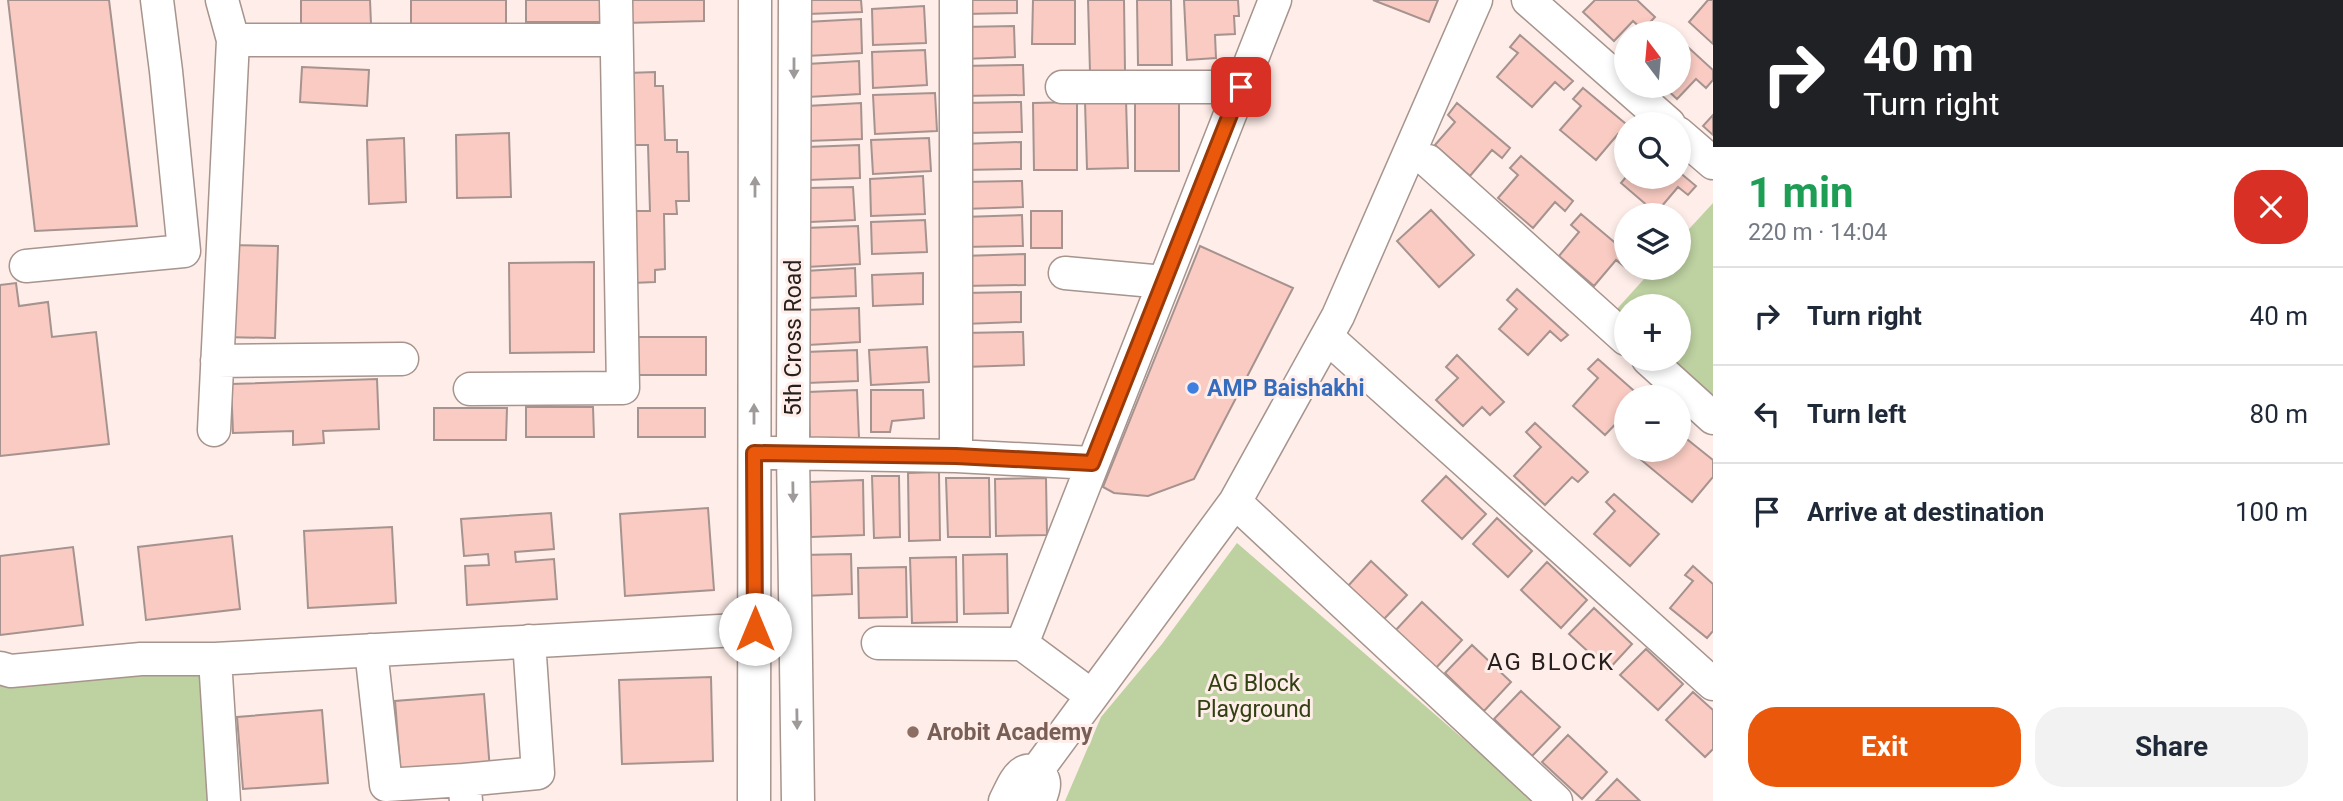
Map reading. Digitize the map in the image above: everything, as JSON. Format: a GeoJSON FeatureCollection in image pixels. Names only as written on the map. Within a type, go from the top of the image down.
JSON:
{"type":"FeatureCollection","features":[{"type":"Feature","properties":{"kind":"street"},"geometry":{"type":"LineString","coordinates":[[26,266],[184,251],[157,0]]}},
{"type":"Feature","properties":{"kind":"street"},"geometry":{"type":"LineString","coordinates":[[214,430],[233,40],[222,0]]}},
{"type":"Feature","properties":{"kind":"street"},"geometry":{"type":"LineString","coordinates":[[470,389],[623,388],[616,0]]}},
{"type":"Feature","properties":{"kind":"street","name":"5th Cross Road"},"geometry":{"type":"LineString","coordinates":[[754,801],[755,0]]}},
{"type":"Feature","properties":{"kind":"street","name":"5th Cross Road"},"geometry":{"type":"LineString","coordinates":[[795,0],[793,453],[798,801]]}},
{"type":"Feature","properties":{"kind":"street"},"geometry":{"type":"LineString","coordinates":[[956,0],[956,456]]}},
{"type":"Feature","properties":{"kind":"street"},"geometry":{"type":"LineString","coordinates":[[1022,644],[1275,0]]}},
{"type":"Feature","properties":{"kind":"street"},"geometry":{"type":"LineString","coordinates":[[1005,801],[1022,773],[1029,770],[1038,786],[1092,696],[1235,502],[1327,337],[1476,0]]}},
{"type":"Feature","properties":{"kind":"street"},"geometry":{"type":"LineString","coordinates":[[1528,0],[1655,112]]}},
{"type":"Feature","properties":{"kind":"street"},"geometry":{"type":"LineString","coordinates":[[233,40],[616,40]]}},
{"type":"Feature","properties":{"kind":"street"},"geometry":{"type":"LineString","coordinates":[[1062,87],[1241,87]]}},
{"type":"Feature","properties":{"kind":"street"},"geometry":{"type":"LineString","coordinates":[[1691,144],[1713,163]]}},
{"type":"Feature","properties":{"kind":"street"},"geometry":{"type":"LineString","coordinates":[[1427,161],[1614,328]]}},
{"type":"Feature","properties":{"kind":"street"},"geometry":{"type":"LineString","coordinates":[[1065,273],[1164,282]]}},
{"type":"Feature","properties":{"kind":"street"},"geometry":{"type":"LineString","coordinates":[[1327,337],[1713,684]]}},
{"type":"Feature","properties":{"kind":"street"},"geometry":{"type":"LineString","coordinates":[[217,361],[402,359]]}},
{"type":"Feature","properties":{"kind":"street"},"geometry":{"type":"LineString","coordinates":[[1661,371],[1713,418]]}},
{"type":"Feature","properties":{"kind":"street"},"geometry":{"type":"LineString","coordinates":[[754,453],[956,456],[1092,463]]}},
{"type":"Feature","properties":{"kind":"street"},"geometry":{"type":"LineString","coordinates":[[1235,502],[1556,801]]}},
{"type":"Feature","properties":{"kind":"street"},"geometry":{"type":"LineString","coordinates":[[0,668],[11,671],[141,659],[215,659],[755,629],[795,631]]}},
{"type":"Feature","properties":{"kind":"street"},"geometry":{"type":"LineString","coordinates":[[371,650],[386,785],[465,790],[538,773],[529,641]]}},
{"type":"Feature","properties":{"kind":"street"},"geometry":{"type":"LineString","coordinates":[[878,643],[1022,644],[1092,696]]}},
{"type":"Feature","properties":{"kind":"street"},"geometry":{"type":"LineString","coordinates":[[215,659],[224,801]]}},
{"type":"Feature","properties":{"kind":"green space"},"geometry":{"type":"Polygon","coordinates":[[[1713,203],[1713,397],[1684,371],[1691,371],[1691,294],[1630,294],[1643,280],[1691,280],[1691,227],[1713,203]]]}},
{"type":"Feature","properties":{"kind":"green space","name":"AG Block Playground"},"geometry":{"type":"Polygon","coordinates":[[[1237,543],[1535,801],[1065,801],[1101,717],[1162,644],[1237,543]]]}},
{"type":"Feature","properties":{"kind":"green space"},"geometry":{"type":"Polygon","coordinates":[[[228,660],[239,801],[0,801],[0,677],[228,660]]]}},
{"type":"Feature","properties":{"kind":"building"},"geometry":{"type":"Polygon","coordinates":[[[8,0],[109,0],[137,226],[35,231],[8,0]]]}},
{"type":"Feature","properties":{"kind":"building"},"geometry":{"type":"Polygon","coordinates":[[[301,0],[370,0],[371,24],[301,24],[301,0]]]}},
{"type":"Feature","properties":{"kind":"building"},"geometry":{"type":"Polygon","coordinates":[[[411,0],[506,0],[506,26],[411,26],[411,0]]]}},
{"type":"Feature","properties":{"kind":"building"},"geometry":{"type":"Polygon","coordinates":[[[526,0],[608,0],[608,22],[526,22],[526,0]]]}},
{"type":"Feature","properties":{"kind":"building"},"geometry":{"type":"Polygon","coordinates":[[[625,0],[704,0],[704,21],[625,23],[625,0]]]}},
{"type":"Feature","properties":{"kind":"building"},"geometry":{"type":"Polygon","coordinates":[[[807,0],[861,0],[862,12],[808,14],[807,0]]]}},
{"type":"Feature","properties":{"kind":"building"},"geometry":{"type":"Polygon","coordinates":[[[964,0],[1017,0],[1017,13],[964,14],[964,0]]]}},
{"type":"Feature","properties":{"kind":"building"},"geometry":{"type":"Polygon","coordinates":[[[1033,0],[1075,0],[1075,44],[1032,44],[1033,0]]]}},
{"type":"Feature","properties":{"kind":"building"},"geometry":{"type":"Polygon","coordinates":[[[1088,0],[1124,0],[1125,71],[1090,72],[1088,0]]]}},
{"type":"Feature","properties":{"kind":"building"},"geometry":{"type":"Polygon","coordinates":[[[1137,0],[1171,0],[1172,65],[1138,65],[1137,0]]]}},
{"type":"Feature","properties":{"kind":"building"},"geometry":{"type":"Polygon","coordinates":[[[1184,0],[1238,0],[1239,16],[1234,16],[1235,34],[1215,35],[1216,58],[1187,60],[1184,0]]]}},
{"type":"Feature","properties":{"kind":"building"},"geometry":{"type":"Polygon","coordinates":[[[1373,0],[1438,0],[1429,22],[1373,0]]]}},
{"type":"Feature","properties":{"kind":"building"},"geometry":{"type":"Polygon","coordinates":[[[1595,0],[1637,0],[1655,17],[1651,21],[1614,21],[1614,41],[1583,12],[1595,0]]]}},
{"type":"Feature","properties":{"kind":"building"},"geometry":{"type":"Polygon","coordinates":[[[1708,0],[1713,0],[1713,44],[1691,24],[1690,21],[1708,0]]]}},
{"type":"Feature","properties":{"kind":"building"},"geometry":{"type":"Polygon","coordinates":[[[924,6],[926,43],[873,45],[872,9],[924,6]]]}},
{"type":"Feature","properties":{"kind":"building"},"geometry":{"type":"Polygon","coordinates":[[[861,19],[862,53],[807,56],[806,22],[861,19]]]}},
{"type":"Feature","properties":{"kind":"building"},"geometry":{"type":"Polygon","coordinates":[[[1014,26],[1015,57],[963,59],[962,27],[1014,26]]]}},
{"type":"Feature","properties":{"kind":"building"},"geometry":{"type":"Polygon","coordinates":[[[1520,35],[1573,81],[1564,90],[1555,82],[1532,107],[1497,77],[1518,53],[1510,47],[1520,35]]]}},
{"type":"Feature","properties":{"kind":"building"},"geometry":{"type":"Polygon","coordinates":[[[925,50],[927,85],[873,88],[872,52],[925,50]]]}},
{"type":"Feature","properties":{"kind":"building"},"geometry":{"type":"Polygon","coordinates":[[[1691,50],[1713,70],[1713,80],[1706,88],[1696,79],[1691,84],[1691,50]]]}},
{"type":"Feature","properties":{"kind":"building"},"geometry":{"type":"Polygon","coordinates":[[[859,61],[860,94],[808,97],[807,64],[859,61]]]}},
{"type":"Feature","properties":{"kind":"building"},"geometry":{"type":"Polygon","coordinates":[[[1023,65],[1024,95],[962,96],[961,66],[1023,65]]]}},
{"type":"Feature","properties":{"kind":"building"},"geometry":{"type":"Polygon","coordinates":[[[302,67],[369,70],[367,106],[300,102],[302,67]]]}},
{"type":"Feature","properties":{"kind":"building"},"geometry":{"type":"Polygon","coordinates":[[[655,72],[655,86],[663,86],[665,140],[677,140],[677,152],[688,152],[689,201],[676,201],[677,214],[664,214],[665,269],[655,270],[655,282],[632,283],[630,211],[650,211],[648,145],[629,145],[627,73],[655,72]]]}},
{"type":"Feature","properties":{"kind":"building"},"geometry":{"type":"Polygon","coordinates":[[[1583,88],[1614,114],[1614,139],[1596,160],[1560,130],[1581,106],[1573,99],[1583,88]]]}},
{"type":"Feature","properties":{"kind":"building"},"geometry":{"type":"Polygon","coordinates":[[[935,93],[937,131],[875,134],[873,95],[935,93]]]}},
{"type":"Feature","properties":{"kind":"building"},"geometry":{"type":"Polygon","coordinates":[[[1135,98],[1179,98],[1179,171],[1135,171],[1135,98]]]}},
{"type":"Feature","properties":{"kind":"building"},"geometry":{"type":"Polygon","coordinates":[[[1126,100],[1128,168],[1087,169],[1085,102],[1126,100]]]}},
{"type":"Feature","properties":{"kind":"building"},"geometry":{"type":"Polygon","coordinates":[[[1021,102],[1022,132],[965,133],[964,103],[1021,102]]]}},
{"type":"Feature","properties":{"kind":"building"},"geometry":{"type":"Polygon","coordinates":[[[1077,102],[1077,170],[1034,170],[1033,103],[1077,102]]]}},
{"type":"Feature","properties":{"kind":"building"},"geometry":{"type":"Polygon","coordinates":[[[861,103],[862,139],[808,141],[807,106],[861,103]]]}},
{"type":"Feature","properties":{"kind":"building"},"geometry":{"type":"Polygon","coordinates":[[[1457,103],[1510,148],[1502,158],[1492,150],[1470,176],[1435,145],[1455,122],[1448,115],[1457,103]]]}},
{"type":"Feature","properties":{"kind":"building"},"geometry":{"type":"Polygon","coordinates":[[[1713,115],[1713,135],[1703,126],[1713,115]]]}},
{"type":"Feature","properties":{"kind":"building"},"geometry":{"type":"Polygon","coordinates":[[[509,133],[511,197],[457,198],[456,135],[509,133]]]}},
{"type":"Feature","properties":{"kind":"building"},"geometry":{"type":"Polygon","coordinates":[[[404,138],[406,202],[369,204],[367,140],[404,138]]]}},
{"type":"Feature","properties":{"kind":"building"},"geometry":{"type":"Polygon","coordinates":[[[929,138],[931,171],[873,174],[871,140],[929,138]]]}},
{"type":"Feature","properties":{"kind":"building"},"geometry":{"type":"Polygon","coordinates":[[[1021,142],[1021,169],[963,170],[962,144],[1021,142]]]}},
{"type":"Feature","properties":{"kind":"building"},"geometry":{"type":"Polygon","coordinates":[[[859,145],[860,178],[808,180],[807,147],[859,145]]]}},
{"type":"Feature","properties":{"kind":"building"},"geometry":{"type":"Polygon","coordinates":[[[1521,156],[1573,201],[1565,211],[1555,202],[1533,228],[1498,198],[1518,175],[1510,168],[1521,156]]]}},
{"type":"Feature","properties":{"kind":"building"},"geometry":{"type":"Polygon","coordinates":[[[923,176],[925,214],[871,216],[870,179],[923,176]]]}},
{"type":"Feature","properties":{"kind":"building"},"geometry":{"type":"Polygon","coordinates":[[[1022,181],[1023,207],[963,209],[963,182],[1022,181]]]}},
{"type":"Feature","properties":{"kind":"building"},"geometry":{"type":"Polygon","coordinates":[[[1691,182],[1696,186],[1688,195],[1680,189],[1691,189],[1691,182]]]}},
{"type":"Feature","properties":{"kind":"building"},"geometry":{"type":"Polygon","coordinates":[[[853,187],[855,220],[810,222],[808,188],[853,187]]]}},
{"type":"Feature","properties":{"kind":"building"},"geometry":{"type":"Polygon","coordinates":[[[1628,189],[1676,189],[1664,203],[1644,203],[1628,189]]]}},
{"type":"Feature","properties":{"kind":"building"},"geometry":{"type":"Polygon","coordinates":[[[1431,210],[1474,255],[1439,287],[1397,241],[1431,210]]]}},
{"type":"Feature","properties":{"kind":"building"},"geometry":{"type":"Polygon","coordinates":[[[1031,211],[1062,211],[1062,248],[1031,248],[1031,211]]]}},
{"type":"Feature","properties":{"kind":"building"},"geometry":{"type":"Polygon","coordinates":[[[1581,214],[1614,242],[1614,262],[1594,286],[1559,256],[1579,232],[1571,225],[1581,214]]]}},
{"type":"Feature","properties":{"kind":"building"},"geometry":{"type":"Polygon","coordinates":[[[1022,215],[1023,246],[962,247],[962,217],[1022,215]]]}},
{"type":"Feature","properties":{"kind":"building"},"geometry":{"type":"Polygon","coordinates":[[[925,220],[927,252],[872,254],[871,222],[925,220]]]}},
{"type":"Feature","properties":{"kind":"building"},"geometry":{"type":"Polygon","coordinates":[[[858,226],[860,264],[807,267],[805,228],[858,226]]]}},
{"type":"Feature","properties":{"kind":"building"},"geometry":{"type":"Polygon","coordinates":[[[226,245],[278,246],[275,338],[223,337],[226,245]]]}},
{"type":"Feature","properties":{"kind":"building","name":"AMP Baishakhi"},"geometry":{"type":"Polygon","coordinates":[[[1200,246],[1293,288],[1194,479],[1148,496],[1114,493],[1103,487],[1200,246]]]}},
{"type":"Feature","properties":{"kind":"building"},"geometry":{"type":"Polygon","coordinates":[[[1025,254],[1025,285],[963,286],[962,256],[1025,254]]]}},
{"type":"Feature","properties":{"kind":"building"},"geometry":{"type":"Polygon","coordinates":[[[594,262],[594,352],[510,353],[509,263],[594,262]]]}},
{"type":"Feature","properties":{"kind":"building"},"geometry":{"type":"Polygon","coordinates":[[[855,268],[856,296],[807,298],[805,271],[855,268]]]}},
{"type":"Feature","properties":{"kind":"building"},"geometry":{"type":"Polygon","coordinates":[[[923,273],[923,304],[873,306],[872,275],[923,273]]]}},
{"type":"Feature","properties":{"kind":"building"},"geometry":{"type":"Polygon","coordinates":[[[16,283],[19,306],[48,302],[52,337],[96,332],[109,444],[0,456],[0,285],[16,283]]]}},
{"type":"Feature","properties":{"kind":"building"},"geometry":{"type":"Polygon","coordinates":[[[1517,289],[1568,335],[1561,341],[1550,331],[1528,355],[1499,329],[1517,309],[1507,300],[1517,289]]]}},
{"type":"Feature","properties":{"kind":"building"},"geometry":{"type":"Polygon","coordinates":[[[1021,292],[1021,322],[963,324],[963,293],[1021,292]]]}},
{"type":"Feature","properties":{"kind":"building"},"geometry":{"type":"Polygon","coordinates":[[[859,308],[860,342],[808,345],[806,310],[859,308]]]}},
{"type":"Feature","properties":{"kind":"building"},"geometry":{"type":"Polygon","coordinates":[[[1023,332],[1024,365],[963,367],[962,333],[1023,332]]]}},
{"type":"Feature","properties":{"kind":"building"},"geometry":{"type":"Polygon","coordinates":[[[630,337],[706,337],[706,375],[630,375],[630,337]]]}},
{"type":"Feature","properties":{"kind":"building"},"geometry":{"type":"Polygon","coordinates":[[[927,347],[929,382],[871,385],[869,350],[927,347]]]}},
{"type":"Feature","properties":{"kind":"building"},"geometry":{"type":"Polygon","coordinates":[[[857,350],[858,381],[807,383],[806,352],[857,350]]]}},
{"type":"Feature","properties":{"kind":"building"},"geometry":{"type":"Polygon","coordinates":[[[1457,355],[1504,402],[1490,415],[1482,407],[1463,426],[1436,400],[1458,378],[1446,367],[1457,355]]]}},
{"type":"Feature","properties":{"kind":"building"},"geometry":{"type":"Polygon","coordinates":[[[1598,359],[1627,385],[1614,385],[1614,426],[1605,435],[1573,406],[1598,378],[1588,369],[1598,359]]]}},
{"type":"Feature","properties":{"kind":"building"},"geometry":{"type":"Polygon","coordinates":[[[377,379],[379,429],[323,431],[324,443],[293,445],[293,431],[233,433],[231,384],[377,379]]]}},
{"type":"Feature","properties":{"kind":"building"},"geometry":{"type":"Polygon","coordinates":[[[857,390],[859,438],[810,440],[808,392],[857,390]]]}},
{"type":"Feature","properties":{"kind":"building"},"geometry":{"type":"Polygon","coordinates":[[[871,390],[923,390],[924,418],[892,421],[890,432],[871,432],[871,390]]]}},
{"type":"Feature","properties":{"kind":"building"},"geometry":{"type":"Polygon","coordinates":[[[526,407],[593,407],[594,437],[526,437],[526,407]]]}},
{"type":"Feature","properties":{"kind":"building"},"geometry":{"type":"Polygon","coordinates":[[[434,408],[507,408],[506,440],[434,440],[434,408]]]}},
{"type":"Feature","properties":{"kind":"building"},"geometry":{"type":"Polygon","coordinates":[[[638,408],[705,408],[705,437],[638,437],[638,408]]]}},
{"type":"Feature","properties":{"kind":"building"},"geometry":{"type":"Polygon","coordinates":[[[1535,423],[1588,472],[1578,482],[1572,477],[1545,505],[1514,476],[1541,447],[1526,432],[1535,423]]]}},
{"type":"Feature","properties":{"kind":"building"},"geometry":{"type":"Polygon","coordinates":[[[1691,442],[1713,460],[1713,477],[1692,502],[1644,462],[1691,462],[1691,442]]]}},
{"type":"Feature","properties":{"kind":"building"},"geometry":{"type":"Polygon","coordinates":[[[939,472],[940,540],[909,541],[908,473],[939,472]]]}},
{"type":"Feature","properties":{"kind":"building"},"geometry":{"type":"Polygon","coordinates":[[[872,476],[899,476],[900,537],[874,538],[872,476]]]}},
{"type":"Feature","properties":{"kind":"building"},"geometry":{"type":"Polygon","coordinates":[[[1446,476],[1486,514],[1462,539],[1422,501],[1446,476]]]}},
{"type":"Feature","properties":{"kind":"building"},"geometry":{"type":"Polygon","coordinates":[[[946,478],[989,478],[990,537],[948,537],[946,478]]]}},
{"type":"Feature","properties":{"kind":"building"},"geometry":{"type":"Polygon","coordinates":[[[1046,478],[1047,535],[996,536],[995,479],[1046,478]]]}},
{"type":"Feature","properties":{"kind":"building"},"geometry":{"type":"Polygon","coordinates":[[[863,480],[864,535],[811,537],[810,482],[863,480]]]}},
{"type":"Feature","properties":{"kind":"building"},"geometry":{"type":"Polygon","coordinates":[[[1614,494],[1659,534],[1630,566],[1594,534],[1615,511],[1606,502],[1614,494]]]}},
{"type":"Feature","properties":{"kind":"building"},"geometry":{"type":"Polygon","coordinates":[[[708,508],[714,590],[625,596],[620,514],[708,508]]]}},
{"type":"Feature","properties":{"kind":"building"},"geometry":{"type":"Polygon","coordinates":[[[551,513],[554,549],[515,552],[516,562],[554,559],[557,599],[467,605],[465,566],[489,565],[488,554],[464,556],[461,519],[551,513]]]}},
{"type":"Feature","properties":{"kind":"building"},"geometry":{"type":"Polygon","coordinates":[[[1497,518],[1532,551],[1508,577],[1473,544],[1497,518]]]}},
{"type":"Feature","properties":{"kind":"building"},"geometry":{"type":"Polygon","coordinates":[[[392,527],[396,603],[308,608],[304,531],[392,527]]]}},
{"type":"Feature","properties":{"kind":"building"},"geometry":{"type":"Polygon","coordinates":[[[232,536],[240,609],[146,620],[138,547],[232,536]]]}},
{"type":"Feature","properties":{"kind":"building"},"geometry":{"type":"Polygon","coordinates":[[[73,547],[83,625],[0,635],[0,556],[73,547]]]}},
{"type":"Feature","properties":{"kind":"building"},"geometry":{"type":"Polygon","coordinates":[[[851,554],[852,594],[804,596],[802,555],[851,554]]]}},
{"type":"Feature","properties":{"kind":"building"},"geometry":{"type":"Polygon","coordinates":[[[1007,554],[1008,613],[964,614],[963,555],[1007,554]]]}},
{"type":"Feature","properties":{"kind":"building"},"geometry":{"type":"Polygon","coordinates":[[[956,557],[957,622],[912,623],[910,558],[956,557]]]}},
{"type":"Feature","properties":{"kind":"building"},"geometry":{"type":"Polygon","coordinates":[[[1371,561],[1407,595],[1384,619],[1348,586],[1371,561]]]}},
{"type":"Feature","properties":{"kind":"building"},"geometry":{"type":"Polygon","coordinates":[[[1547,562],[1587,600],[1561,628],[1521,590],[1547,562]]]}},
{"type":"Feature","properties":{"kind":"building"},"geometry":{"type":"Polygon","coordinates":[[[1693,566],[1713,584],[1713,631],[1707,638],[1670,608],[1693,581],[1685,575],[1693,566]]]}},
{"type":"Feature","properties":{"kind":"building"},"geometry":{"type":"Polygon","coordinates":[[[906,567],[907,617],[859,618],[858,568],[906,567]]]}},
{"type":"Feature","properties":{"kind":"building"},"geometry":{"type":"Polygon","coordinates":[[[1422,602],[1462,640],[1434,670],[1394,632],[1422,602]]]}},
{"type":"Feature","properties":{"kind":"building"},"geometry":{"type":"Polygon","coordinates":[[[1594,608],[1632,644],[1608,670],[1569,634],[1594,608]]]}},
{"type":"Feature","properties":{"kind":"building"},"geometry":{"type":"Polygon","coordinates":[[[1472,645],[1511,682],[1484,711],[1445,673],[1472,645]]]}},
{"type":"Feature","properties":{"kind":"building"},"geometry":{"type":"Polygon","coordinates":[[[1646,649],[1683,684],[1658,710],[1620,675],[1646,649]]]}},
{"type":"Feature","properties":{"kind":"building"},"geometry":{"type":"Polygon","coordinates":[[[711,677],[713,761],[622,764],[619,680],[711,677]]]}},
{"type":"Feature","properties":{"kind":"building"},"geometry":{"type":"Polygon","coordinates":[[[1521,691],[1560,727],[1532,756],[1494,719],[1521,691]]]}},
{"type":"Feature","properties":{"kind":"building"},"geometry":{"type":"Polygon","coordinates":[[[1693,692],[1713,710],[1713,749],[1705,757],[1666,720],[1693,692]]]}},
{"type":"Feature","properties":{"kind":"building"},"geometry":{"type":"Polygon","coordinates":[[[484,694],[490,770],[401,777],[395,701],[484,694]]]}},
{"type":"Feature","properties":{"kind":"building"},"geometry":{"type":"Polygon","coordinates":[[[322,710],[328,783],[243,789],[237,717],[322,710]]]}},
{"type":"Feature","properties":{"kind":"building"},"geometry":{"type":"Polygon","coordinates":[[[1568,735],[1607,772],[1582,799],[1542,762],[1568,735]]]}},
{"type":"Feature","properties":{"kind":"building"},"geometry":{"type":"Polygon","coordinates":[[[1617,779],[1640,801],[1596,801],[1617,779]]]}},
{"type":"Feature","properties":{"kind":"place","name":"AMP Baishakhi"},"geometry":{"type":"Point","coordinates":[1193,388]}},
{"type":"Feature","properties":{"kind":"place","name":"Arobit Academy"},"geometry":{"type":"Point","coordinates":[913,732]}},
{"type":"Feature","properties":{"kind":"district","name":"AG BLOCK"},"geometry":{"type":"Point","coordinates":[1551,662]}},
{"type":"Feature","properties":{"kind":"route"},"geometry":{"type":"LineString","coordinates":[[755,629],[754,453],[956,456],[1092,463],[1241,87]]}}]}
